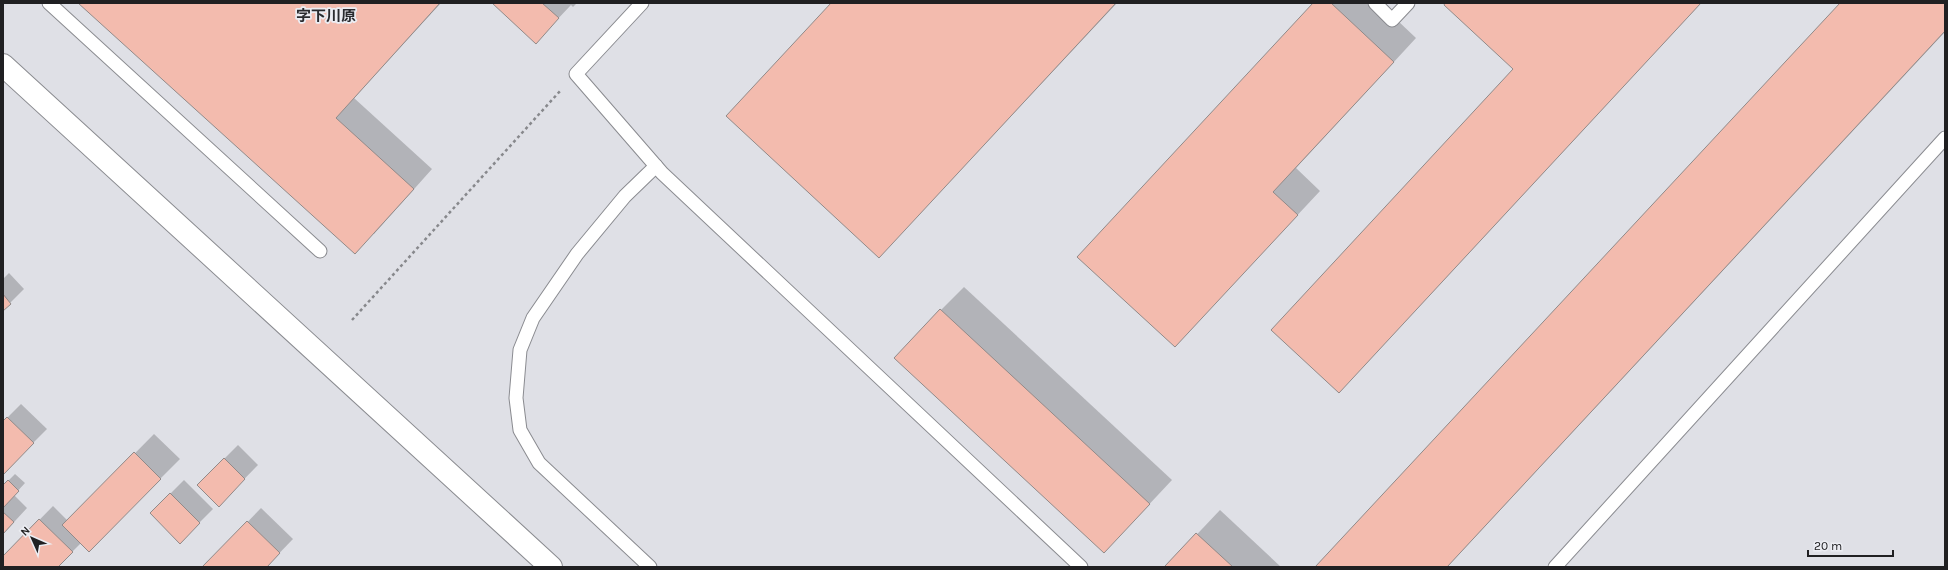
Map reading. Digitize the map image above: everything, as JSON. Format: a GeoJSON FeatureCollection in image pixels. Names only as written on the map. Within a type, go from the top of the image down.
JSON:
{"type":"FeatureCollection","features":[{"type":"Feature","properties":{"kind":"street"},"geometry":{"type":"LineString","coordinates":[[3,65],[551,567]]}},
{"type":"Feature","properties":{"kind":"lane"},"geometry":{"type":"LineString","coordinates":[[49,3],[320,251]]}},
{"type":"Feature","properties":{"kind":"lane"},"geometry":{"type":"LineString","coordinates":[[642,3],[576,74],[668,178],[1081,567]]}},
{"type":"Feature","properties":{"kind":"lane"},"geometry":{"type":"LineString","coordinates":[[1375,3],[1392,20],[1408,3]]}},
{"type":"Feature","properties":{"kind":"lane"},"geometry":{"type":"LineString","coordinates":[[1555,567],[1945,138]]}},
{"type":"Feature","properties":{"kind":"lane"},"geometry":{"type":"LineString","coordinates":[[650,567],[539,463],[520,430],[516,398],[520,350],[534,318],[577,254],[625,196],[656,166]]}},
{"type":"Feature","properties":{"kind":"path"},"geometry":{"type":"LineString","coordinates":[[352,320],[576,74]]}},
{"type":"Feature","properties":{"kind":"building"},"geometry":{"type":"Polygon","coordinates":[[[78,3],[440,3],[336,118],[414,189],[355,254],[78,3]]]}},
{"type":"Feature","properties":{"kind":"building"},"geometry":{"type":"Polygon","coordinates":[[[492,3],[542,3],[559,18],[536,44],[492,3]]]}},
{"type":"Feature","properties":{"kind":"building"},"geometry":{"type":"Polygon","coordinates":[[[831,3],[1116,3],[879,258],[726,116],[831,3]]]}},
{"type":"Feature","properties":{"kind":"building"},"geometry":{"type":"Polygon","coordinates":[[[1313,3],[1331,3],[1394,62],[1273,192],[1298,215],[1175,347],[1077,257],[1313,3]]]}},
{"type":"Feature","properties":{"kind":"building"},"geometry":{"type":"Polygon","coordinates":[[[1445,3],[1701,3],[1339,393],[1271,330],[1513,69],[1444,5],[1445,3]]]}},
{"type":"Feature","properties":{"kind":"building"},"geometry":{"type":"Polygon","coordinates":[[[1840,3],[1945,3],[1945,31],[1447,567],[1315,567],[1840,3]]]}},
{"type":"Feature","properties":{"kind":"building"},"geometry":{"type":"Polygon","coordinates":[[[3,294],[11,304],[3,311],[3,294]]]}},
{"type":"Feature","properties":{"kind":"building"},"geometry":{"type":"Polygon","coordinates":[[[940,309],[1150,504],[1104,553],[894,358],[940,309]]]}},
{"type":"Feature","properties":{"kind":"building"},"geometry":{"type":"Polygon","coordinates":[[[7,417],[34,443],[3,475],[3,421],[7,417]]]}},
{"type":"Feature","properties":{"kind":"building"},"geometry":{"type":"Polygon","coordinates":[[[134,452],[161,479],[89,552],[62,525],[134,452]]]}},
{"type":"Feature","properties":{"kind":"building"},"geometry":{"type":"Polygon","coordinates":[[[224,458],[245,479],[219,507],[197,485],[224,458]]]}},
{"type":"Feature","properties":{"kind":"building"},"geometry":{"type":"Polygon","coordinates":[[[8,480],[19,491],[3,508],[3,485],[8,480]]]}},
{"type":"Feature","properties":{"kind":"building"},"geometry":{"type":"Polygon","coordinates":[[[170,493],[200,523],[180,544],[150,513],[170,493]]]}},
{"type":"Feature","properties":{"kind":"building"},"geometry":{"type":"Polygon","coordinates":[[[3,512],[14,522],[3,534],[3,512]]]}},
{"type":"Feature","properties":{"kind":"building"},"geometry":{"type":"Polygon","coordinates":[[[39,519],[73,552],[58,567],[3,567],[3,556],[39,519]]]}},
{"type":"Feature","properties":{"kind":"building"},"geometry":{"type":"Polygon","coordinates":[[[247,521],[280,553],[267,567],[202,567],[247,521]]]}},
{"type":"Feature","properties":{"kind":"building"},"geometry":{"type":"Polygon","coordinates":[[[1196,533],[1233,567],[1166,567],[1165,566],[1196,533]]]}},
{"type":"Feature","properties":{"kind":"district","name":"字下川原"},"geometry":{"type":"Point","coordinates":[326,16]}}]}
